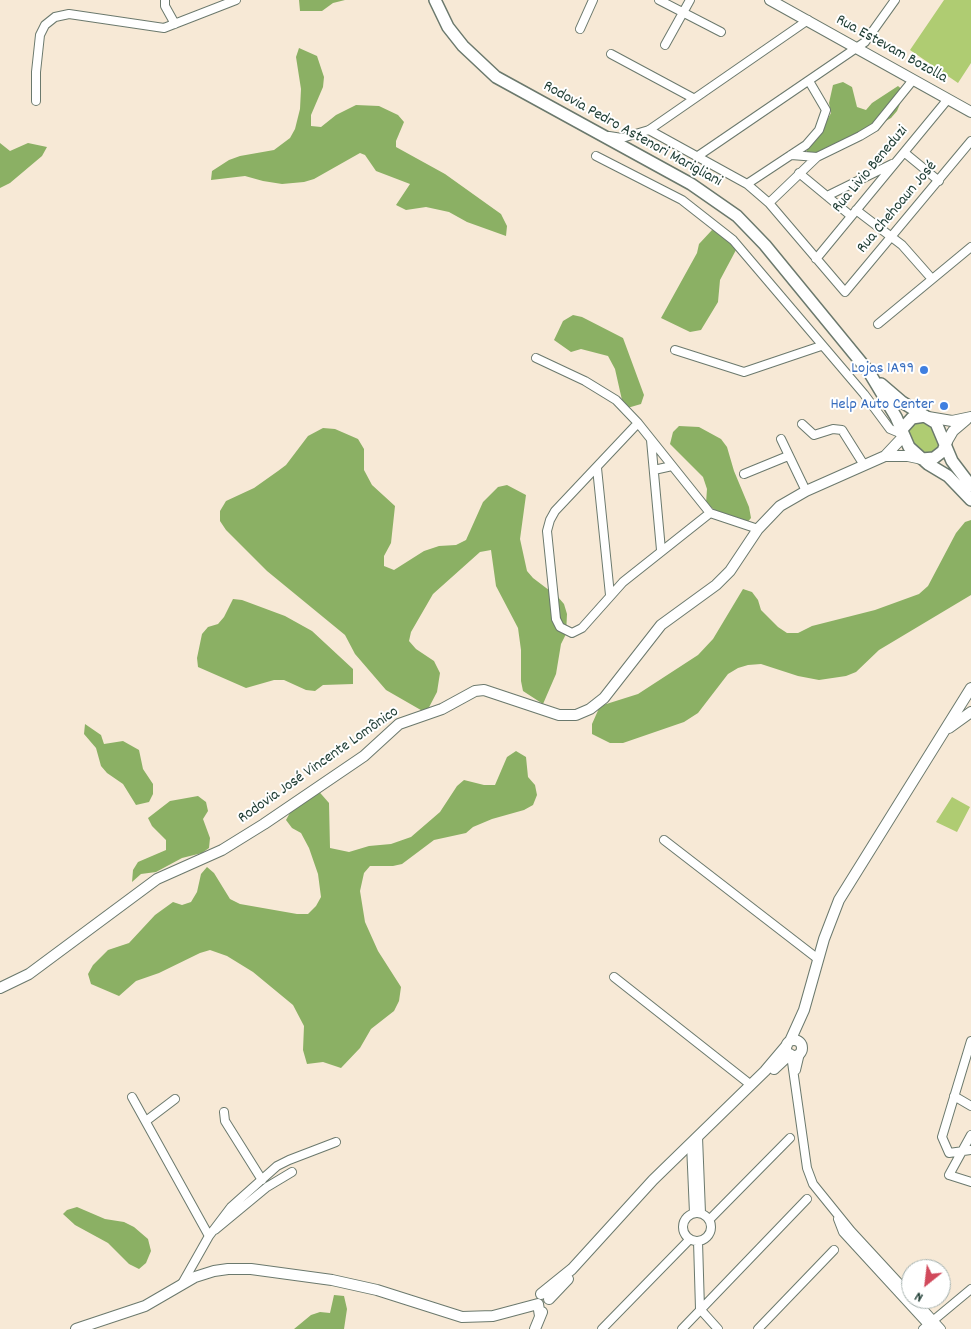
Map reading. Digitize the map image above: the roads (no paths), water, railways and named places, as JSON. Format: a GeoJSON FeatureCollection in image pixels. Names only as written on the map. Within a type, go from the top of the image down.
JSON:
{"type":"FeatureCollection","features":[{"type":"Feature","properties":{"kind":"main road","name":"Rodovia Pedro Astenori Marigliani"},"geometry":{"type":"LineString","coordinates":[[435,0],[448,27],[463,46],[490,73],[506,84],[602,134],[691,184],[737,216],[764,245],[869,372],[902,402],[936,423],[952,461],[971,486]]}},
{"type":"Feature","properties":{"kind":"main road","name":"Rodovia Pedro Astenori Marigliani"},"geometry":{"type":"LineString","coordinates":[[869,372],[896,417],[909,447],[922,459],[948,476],[971,500]]}},
{"type":"Feature","properties":{"kind":"main road"},"geometry":{"type":"LineString","coordinates":[[902,434],[903,428],[912,418],[925,416]]}},
{"type":"Feature","properties":{"kind":"main road"},"geometry":{"type":"LineString","coordinates":[[922,459],[934,458],[943,451],[946,443]]}},
{"type":"Feature","properties":{"kind":"street"},"geometry":{"type":"LineString","coordinates":[[165,0],[165,6],[175,24]]}},
{"type":"Feature","properties":{"kind":"street"},"geometry":{"type":"LineString","coordinates":[[36,101],[36,72],[40,36],[45,25],[55,16],[69,14],[158,27],[175,24],[236,0]]}},
{"type":"Feature","properties":{"kind":"street"},"geometry":{"type":"LineString","coordinates":[[580,29],[593,0]]}},
{"type":"Feature","properties":{"kind":"street"},"geometry":{"type":"LineString","coordinates":[[659,0],[721,32]]}},
{"type":"Feature","properties":{"kind":"street"},"geometry":{"type":"LineString","coordinates":[[665,45],[690,0]]}},
{"type":"Feature","properties":{"kind":"street","name":"Rua Estevam Bozolla"},"geometry":{"type":"LineString","coordinates":[[770,0],[971,112]]}},
{"type":"Feature","properties":{"kind":"street"},"geometry":{"type":"LineString","coordinates":[[698,156],[870,38],[895,0]]}},
{"type":"Feature","properties":{"kind":"street"},"geometry":{"type":"LineString","coordinates":[[602,134],[615,138],[649,130],[808,20]]}},
{"type":"Feature","properties":{"kind":"street"},"geometry":{"type":"LineString","coordinates":[[611,54],[693,98]]}},
{"type":"Feature","properties":{"kind":"street"},"geometry":{"type":"LineString","coordinates":[[769,203],[817,157],[860,136],[875,126],[913,80]]}},
{"type":"Feature","properties":{"kind":"street"},"geometry":{"type":"LineString","coordinates":[[747,184],[791,155],[814,137],[825,116],[824,104],[809,81]]}},
{"type":"Feature","properties":{"kind":"street","name":"Rua Livio Beneduzi"},"geometry":{"type":"LineString","coordinates":[[816,259],[948,99]]}},
{"type":"Feature","properties":{"kind":"street"},"geometry":{"type":"LineString","coordinates":[[649,130],[747,184],[769,203],[816,259]]}},
{"type":"Feature","properties":{"kind":"street"},"geometry":{"type":"LineString","coordinates":[[629,149],[636,134]]}},
{"type":"Feature","properties":{"kind":"street","name":"Rua Chehoaun José"},"geometry":{"type":"LineString","coordinates":[[816,259],[845,292],[971,141]]}},
{"type":"Feature","properties":{"kind":"street"},"geometry":{"type":"LineString","coordinates":[[905,153],[939,181]]}},
{"type":"Feature","properties":{"kind":"street"},"geometry":{"type":"LineString","coordinates":[[791,155],[817,157]]}},
{"type":"Feature","properties":{"kind":"street"},"geometry":{"type":"LineString","coordinates":[[596,156],[682,200],[719,227],[747,255],[821,346],[864,394],[890,429],[902,434]]}},
{"type":"Feature","properties":{"kind":"street"},"geometry":{"type":"LineString","coordinates":[[827,196],[894,164]]}},
{"type":"Feature","properties":{"kind":"street"},"geometry":{"type":"LineString","coordinates":[[799,173],[827,196],[892,237],[932,279]]}},
{"type":"Feature","properties":{"kind":"street"},"geometry":{"type":"LineString","coordinates":[[878,324],[971,247]]}},
{"type":"Feature","properties":{"kind":"street"},"geometry":{"type":"LineString","coordinates":[[676,350],[744,372],[821,346]]}},
{"type":"Feature","properties":{"kind":"street"},"geometry":{"type":"LineString","coordinates":[[536,358],[609,394],[638,424],[710,513],[758,529]]}},
{"type":"Feature","properties":{"kind":"street"},"geometry":{"type":"LineString","coordinates":[[925,416],[952,421],[970,417]]}},
{"type":"Feature","properties":{"kind":"street"},"geometry":{"type":"LineString","coordinates":[[946,443],[953,431],[970,417]]}},
{"type":"Feature","properties":{"kind":"street"},"geometry":{"type":"LineString","coordinates":[[638,424],[556,511],[548,526],[556,619],[560,627],[566,632],[576,632],[610,595],[661,550],[710,513]]}},
{"type":"Feature","properties":{"kind":"street"},"geometry":{"type":"LineString","coordinates":[[802,424],[814,435],[833,429],[842,430],[864,465]]}},
{"type":"Feature","properties":{"kind":"street","name":"Rodovia José Vincente Lomônico"},"geometry":{"type":"LineString","coordinates":[[885,456],[901,439],[902,434]]}},
{"type":"Feature","properties":{"kind":"street"},"geometry":{"type":"LineString","coordinates":[[781,439],[806,491]]}},
{"type":"Feature","properties":{"kind":"street"},"geometry":{"type":"LineString","coordinates":[[651,440],[661,550]]}},
{"type":"Feature","properties":{"kind":"street"},"geometry":{"type":"LineString","coordinates":[[744,474],[788,456]]}},
{"type":"Feature","properties":{"kind":"street","name":"Rodovia José Vincente Lomônico"},"geometry":{"type":"LineString","coordinates":[[0,988],[29,974],[157,879],[222,850],[264,824],[364,756],[399,724],[442,709],[475,691],[484,690],[559,715],[576,715],[590,709],[604,698],[661,625],[716,585],[730,571],[758,529],[780,506],[806,491],[885,456],[908,456],[922,459]]}},
{"type":"Feature","properties":{"kind":"street"},"geometry":{"type":"LineString","coordinates":[[654,470],[672,466]]}},
{"type":"Feature","properties":{"kind":"street"},"geometry":{"type":"LineString","coordinates":[[597,468],[610,595]]}},
{"type":"Feature","properties":{"kind":"street"},"geometry":{"type":"LineString","coordinates":[[969,690],[971,707]]}},
{"type":"Feature","properties":{"kind":"street"},"geometry":{"type":"LineString","coordinates":[[901,1290],[872,1259],[809,1176],[793,1049],[818,959],[839,900],[969,690]]}},
{"type":"Feature","properties":{"kind":"street"},"geometry":{"type":"LineString","coordinates":[[944,732],[971,712]]}},
{"type":"Feature","properties":{"kind":"street"},"geometry":{"type":"LineString","coordinates":[[664,840],[818,959]]}},
{"type":"Feature","properties":{"kind":"street"},"geometry":{"type":"LineString","coordinates":[[614,976],[752,1085]]}},
{"type":"Feature","properties":{"kind":"street"},"geometry":{"type":"LineString","coordinates":[[967,1150],[949,1153],[942,1137],[971,1041]]}},
{"type":"Feature","properties":{"kind":"street"},"geometry":{"type":"LineString","coordinates":[[76,1329],[145,1306],[183,1282],[214,1270],[251,1270],[299,1274],[359,1286],[462,1317],[492,1316],[542,1300],[752,1085],[793,1049]]}},
{"type":"Feature","properties":{"kind":"street"},"geometry":{"type":"LineString","coordinates":[[697,1213],[695,1144],[793,1049]]}},
{"type":"Feature","properties":{"kind":"street"},"geometry":{"type":"LineString","coordinates":[[954,1096],[971,1106]]}},
{"type":"Feature","properties":{"kind":"street"},"geometry":{"type":"LineString","coordinates":[[132,1097],[210,1234]]}},
{"type":"Feature","properties":{"kind":"street"},"geometry":{"type":"LineString","coordinates":[[146,1121],[176,1099]]}},
{"type":"Feature","properties":{"kind":"street"},"geometry":{"type":"LineString","coordinates":[[224,1112],[225,1121],[262,1180]]}},
{"type":"Feature","properties":{"kind":"street"},"geometry":{"type":"LineString","coordinates":[[971,1135],[967,1150],[949,1175],[971,1182]]}},
{"type":"Feature","properties":{"kind":"street"},"geometry":{"type":"LineString","coordinates":[[710,1219],[790,1138]]}},
{"type":"Feature","properties":{"kind":"street"},"geometry":{"type":"LineString","coordinates":[[183,1282],[210,1234],[231,1207],[289,1160],[336,1142]]}},
{"type":"Feature","properties":{"kind":"street"},"geometry":{"type":"LineString","coordinates":[[210,1234],[267,1187],[292,1172]]}},
{"type":"Feature","properties":{"kind":"street"},"geometry":{"type":"LineString","coordinates":[[682,1329],[807,1199]]}},
{"type":"Feature","properties":{"kind":"street"},"geometry":{"type":"LineString","coordinates":[[694,1240],[685,1234],[683,1227],[687,1216],[697,1213],[710,1219]]}},
{"type":"Feature","properties":{"kind":"street"},"geometry":{"type":"LineString","coordinates":[[602,1329],[694,1240],[705,1239],[710,1234],[712,1227],[710,1219]]}},
{"type":"Feature","properties":{"kind":"street"},"geometry":{"type":"LineString","coordinates":[[694,1240],[700,1309],[718,1329]]}},
{"type":"Feature","properties":{"kind":"street"},"geometry":{"type":"LineString","coordinates":[[758,1329],[834,1250]]}},
{"type":"Feature","properties":{"kind":"street"},"geometry":{"type":"LineString","coordinates":[[929,1326],[971,1289]]}},
{"type":"Feature","properties":{"kind":"street"},"geometry":{"type":"LineString","coordinates":[[535,1329],[540,1316],[542,1300]]}},
{"type":"Feature","properties":{"kind":"street"},"geometry":{"type":"LineString","coordinates":[[918,1309],[929,1326],[941,1329]]}},
{"type":"Feature","properties":{"kind":"place","name":"Lojas 1A99"},"geometry":{"type":"Point","coordinates":[924,370]}},
{"type":"Feature","properties":{"kind":"place","name":"Help Auto Center"},"geometry":{"type":"Point","coordinates":[944,406]}}]}
